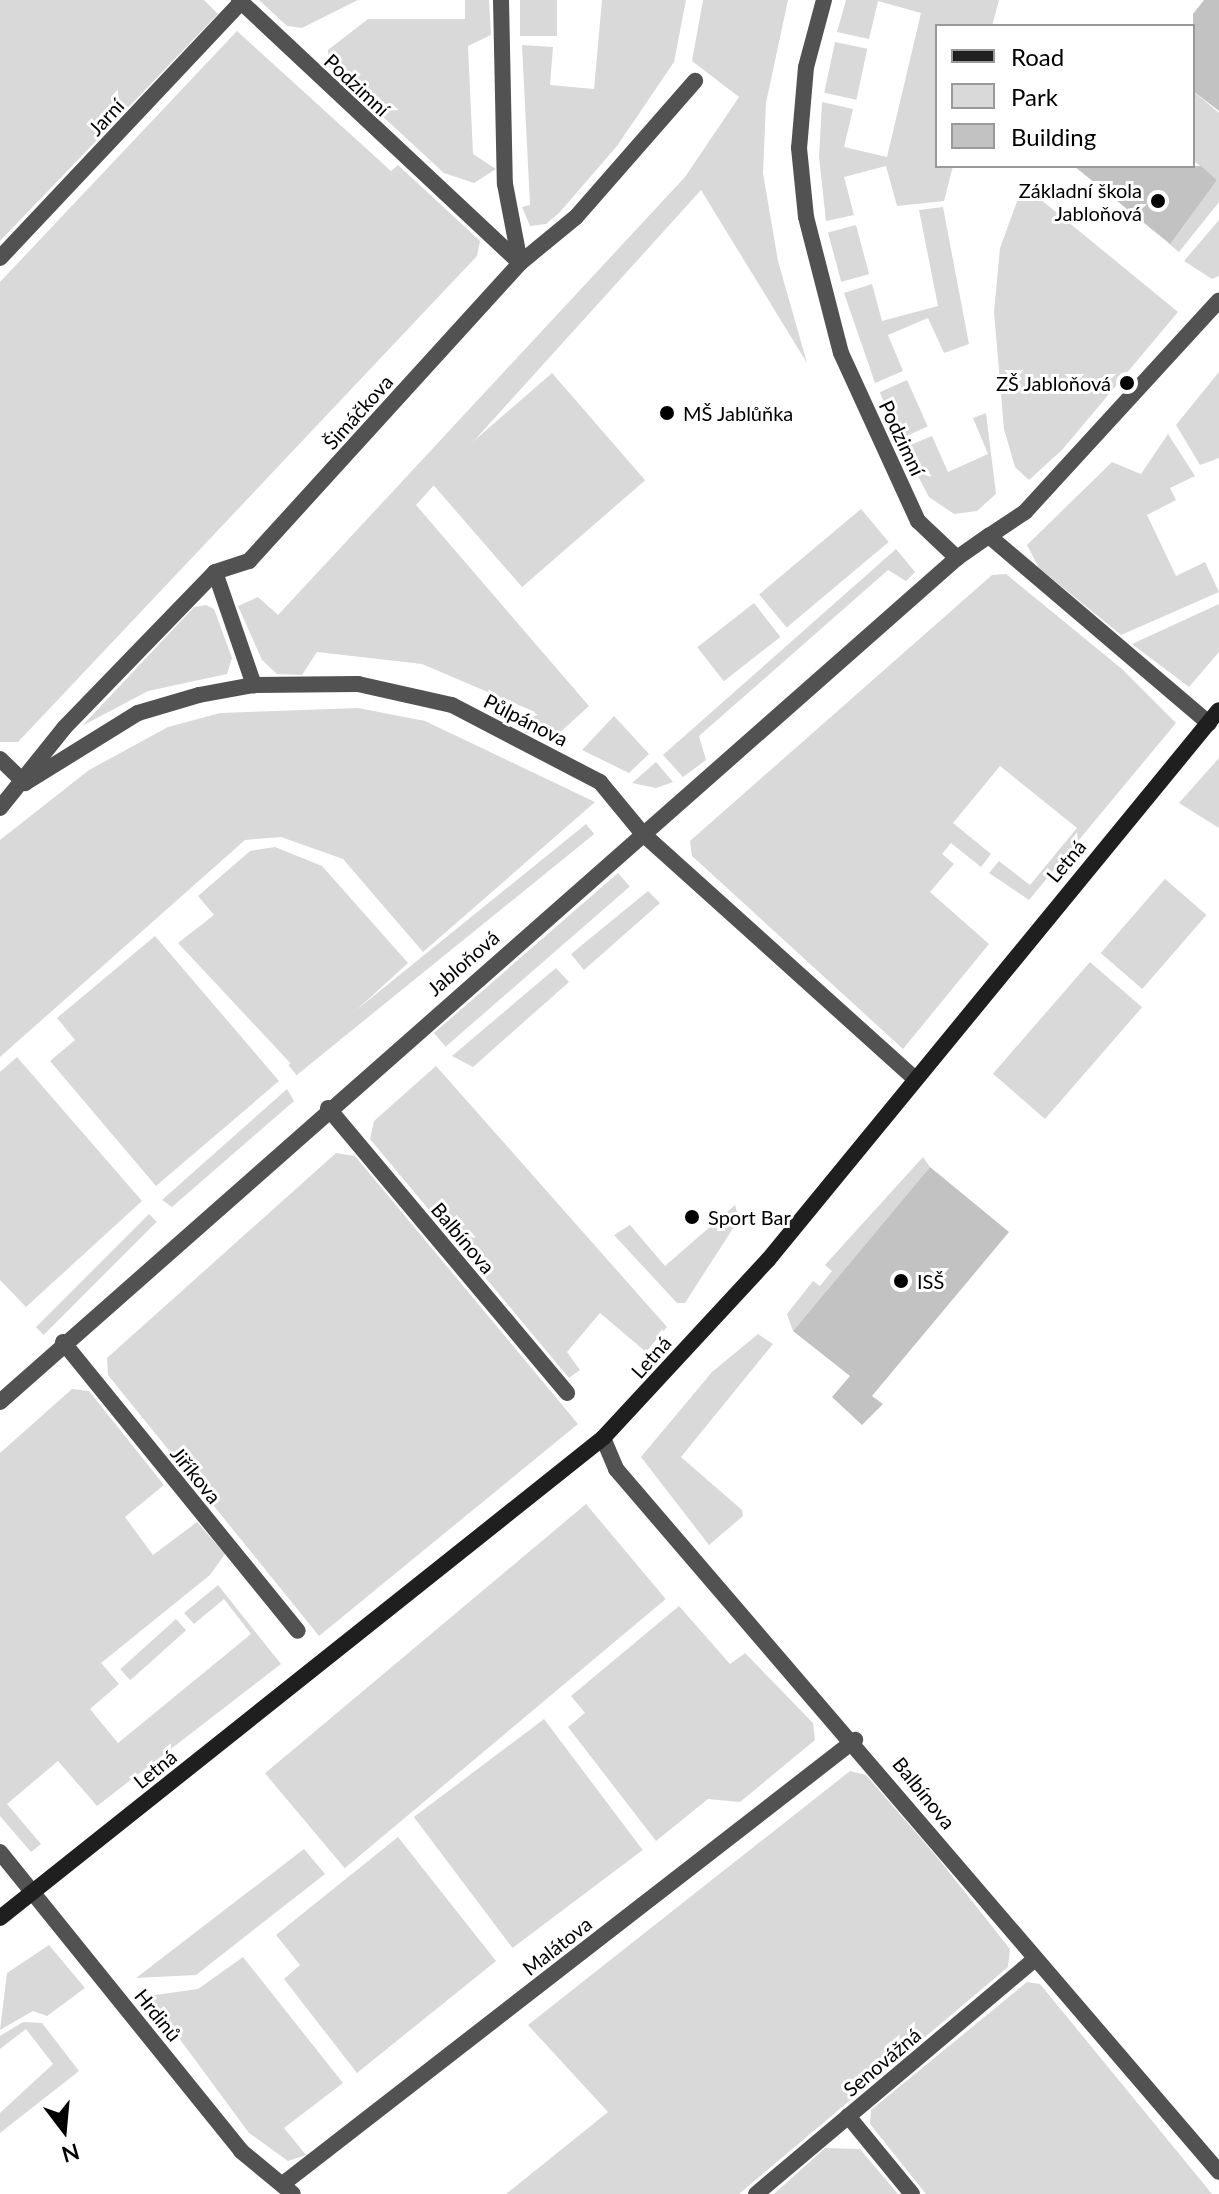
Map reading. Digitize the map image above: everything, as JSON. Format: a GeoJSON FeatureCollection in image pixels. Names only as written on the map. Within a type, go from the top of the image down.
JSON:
{"type":"FeatureCollection","features":[{"type":"Feature","properties":{"kind":"street"},"geometry":{"type":"LineString","coordinates":[[501,0],[505,184],[520,263]]}},
{"type":"Feature","properties":{"kind":"street","name":"Podzimní"},"geometry":{"type":"LineString","coordinates":[[824,0],[806,67],[799,148],[817,267],[841,353],[918,521],[957,558]]}},
{"type":"Feature","properties":{"kind":"street","name":"Podzimní"},"geometry":{"type":"LineString","coordinates":[[240,1],[520,263]]}},
{"type":"Feature","properties":{"kind":"street","name":"Jarní"},"geometry":{"type":"LineString","coordinates":[[0,258],[240,1]]}},
{"type":"Feature","properties":{"kind":"street","name":"Šimáčkova"},"geometry":{"type":"LineString","coordinates":[[0,808],[25,783],[64,728],[215,572],[249,561],[520,263],[576,217],[695,81]]}},
{"type":"Feature","properties":{"kind":"street"},"geometry":{"type":"LineString","coordinates":[[957,558],[1025,512],[1219,300]]}},
{"type":"Feature","properties":{"kind":"street"},"geometry":{"type":"LineString","coordinates":[[989,536],[1214,716]]}},
{"type":"Feature","properties":{"kind":"street","name":"Jabloňová"},"geometry":{"type":"LineString","coordinates":[[0,1402],[63,1342],[328,1108],[957,558]]}},
{"type":"Feature","properties":{"kind":"street"},"geometry":{"type":"LineString","coordinates":[[215,572],[254,685]]}},
{"type":"Feature","properties":{"kind":"street","name":"Půlpánova"},"geometry":{"type":"LineString","coordinates":[[25,783],[138,713],[254,685],[358,684],[452,705],[600,782],[642,833],[913,1077]]}},
{"type":"Feature","properties":{"kind":"street","name":"Letná"},"geometry":{"type":"LineString","coordinates":[[0,1918],[603,1438],[768,1260],[913,1077],[1214,716]]}},
{"type":"Feature","properties":{"kind":"street"},"geometry":{"type":"LineString","coordinates":[[0,759],[25,783]]}},
{"type":"Feature","properties":{"kind":"street","name":"Balbínova"},"geometry":{"type":"LineString","coordinates":[[328,1108],[567,1393]]}},
{"type":"Feature","properties":{"kind":"street","name":"Jiříkova"},"geometry":{"type":"LineString","coordinates":[[63,1342],[298,1631]]}},
{"type":"Feature","properties":{"kind":"street","name":"Balbínova"},"geometry":{"type":"LineString","coordinates":[[603,1438],[616,1469],[855,1740],[1034,1960],[1219,2172]]}},
{"type":"Feature","properties":{"kind":"street","name":"Malátova"},"geometry":{"type":"LineString","coordinates":[[289,2189],[855,1740]]}},
{"type":"Feature","properties":{"kind":"street","name":"Hrdinů"},"geometry":{"type":"LineString","coordinates":[[0,1852],[241,2151],[289,2189]]}},
{"type":"Feature","properties":{"kind":"street","name":"Senovážná"},"geometry":{"type":"LineString","coordinates":[[756,2194],[1034,1960]]}},
{"type":"Feature","properties":{"kind":"street"},"geometry":{"type":"LineString","coordinates":[[848,2116],[912,2194]]}},
{"type":"Feature","properties":{"kind":"green space"},"geometry":{"type":"Polygon","coordinates":[[[0,0],[204,0],[218,14],[0,241],[0,0]]]}},
{"type":"Feature","properties":{"kind":"green space"},"geometry":{"type":"Polygon","coordinates":[[[259,0],[358,0],[302,28],[287,26],[259,0]]]}},
{"type":"Feature","properties":{"kind":"green space"},"geometry":{"type":"Polygon","coordinates":[[[465,0],[489,0],[491,35],[468,46],[473,154],[496,169],[474,183],[444,173],[329,67],[328,50],[368,19],[465,19],[465,0]]]}},
{"type":"Feature","properties":{"kind":"green space"},"geometry":{"type":"Polygon","coordinates":[[[520,0],[557,0],[557,36],[520,36],[520,0]]]}},
{"type":"Feature","properties":{"kind":"green space"},"geometry":{"type":"Polygon","coordinates":[[[602,0],[686,0],[674,62],[617,146],[559,213],[546,224],[530,226],[522,207],[530,205],[522,45],[553,47],[550,85],[594,89],[602,0]]]}},
{"type":"Feature","properties":{"kind":"green space"},"geometry":{"type":"Polygon","coordinates":[[[703,0],[788,0],[766,103],[763,173],[778,261],[807,363],[701,190],[416,505],[589,706],[556,736],[525,733],[535,712],[422,664],[317,652],[302,675],[277,674],[262,660],[238,606],[258,597],[278,615],[685,177],[739,97],[692,61],[703,0]]]}},
{"type":"Feature","properties":{"kind":"green space"},"geometry":{"type":"Polygon","coordinates":[[[846,0],[999,0],[993,24],[935,24],[935,168],[952,168],[944,201],[897,206],[886,166],[844,177],[854,215],[826,221],[819,157],[822,102],[853,109],[844,147],[887,157],[921,13],[878,1],[869,39],[837,32],[846,0]]]}},
{"type":"Feature","properties":{"kind":"green space"},"geometry":{"type":"Polygon","coordinates":[[[237,31],[391,171],[398,165],[480,241],[477,256],[18,742],[0,742],[0,282],[237,31]]]}},
{"type":"Feature","properties":{"kind":"green space"},"geometry":{"type":"Polygon","coordinates":[[[835,42],[867,49],[856,100],[824,93],[835,42]]]}},
{"type":"Feature","properties":{"kind":"green space"},"geometry":{"type":"Polygon","coordinates":[[[1195,93],[1219,113],[1219,202],[1179,252],[1168,243],[1217,180],[1195,162],[1195,93]]]}},
{"type":"Feature","properties":{"kind":"green space"},"geometry":{"type":"Polygon","coordinates":[[[1023,185],[1178,312],[1062,450],[1029,480],[1015,467],[1004,429],[994,312],[1000,248],[1023,185]]]}},
{"type":"Feature","properties":{"kind":"green space"},"geometry":{"type":"Polygon","coordinates":[[[943,207],[969,344],[944,353],[928,318],[888,335],[903,371],[875,383],[844,293],[872,284],[882,321],[938,306],[919,210],[943,207]]]}},
{"type":"Feature","properties":{"kind":"green space"},"geometry":{"type":"Polygon","coordinates":[[[1219,220],[1219,276],[1212,279],[1184,261],[1219,220]]]}},
{"type":"Feature","properties":{"kind":"green space"},"geometry":{"type":"Polygon","coordinates":[[[856,225],[869,274],[841,282],[828,233],[856,225]]]}},
{"type":"Feature","properties":{"kind":"green space"},"geometry":{"type":"Polygon","coordinates":[[[1219,372],[1219,458],[1200,465],[1176,425],[1219,372]]]}},
{"type":"Feature","properties":{"kind":"green space"},"geometry":{"type":"Polygon","coordinates":[[[552,373],[645,480],[522,587],[429,480],[552,373]]]}},
{"type":"Feature","properties":{"kind":"green space"},"geometry":{"type":"Polygon","coordinates":[[[907,380],[928,427],[900,439],[880,392],[907,380]]]}},
{"type":"Feature","properties":{"kind":"green space"},"geometry":{"type":"Polygon","coordinates":[[[986,413],[996,494],[977,511],[954,514],[929,497],[903,448],[932,436],[948,472],[988,454],[973,418],[986,413]]]}},
{"type":"Feature","properties":{"kind":"green space"},"geometry":{"type":"Polygon","coordinates":[[[1168,434],[1195,476],[1170,488],[1176,500],[1147,515],[1176,576],[1205,562],[1219,592],[1121,635],[1039,568],[1027,545],[1112,462],[1141,474],[1168,434]]]}},
{"type":"Feature","properties":{"kind":"green space"},"geometry":{"type":"Polygon","coordinates":[[[861,509],[889,542],[787,627],[759,594],[861,509]]]}},
{"type":"Feature","properties":{"kind":"green space"},"geometry":{"type":"Polygon","coordinates":[[[896,549],[915,572],[906,581],[888,570],[699,736],[706,760],[683,777],[663,755],[896,549]]]}},
{"type":"Feature","properties":{"kind":"green space"},"geometry":{"type":"Polygon","coordinates":[[[1006,574],[1122,669],[1176,723],[1029,900],[989,873],[999,861],[1030,885],[1077,828],[1000,766],[953,823],[991,854],[981,867],[951,843],[942,854],[954,864],[930,892],[989,944],[903,1049],[692,856],[690,841],[992,575],[1006,574]]]}},
{"type":"Feature","properties":{"kind":"green space"},"geometry":{"type":"Polygon","coordinates":[[[754,603],[780,637],[724,681],[697,647],[754,603]]]}},
{"type":"Feature","properties":{"kind":"green space"},"geometry":{"type":"Polygon","coordinates":[[[1219,604],[1219,652],[1189,687],[1132,644],[1219,604]]]}},
{"type":"Feature","properties":{"kind":"green space"},"geometry":{"type":"Polygon","coordinates":[[[206,605],[214,609],[232,658],[227,674],[148,691],[82,726],[194,607],[206,605]]]}},
{"type":"Feature","properties":{"kind":"green space"},"geometry":{"type":"Polygon","coordinates":[[[358,708],[425,721],[595,802],[423,952],[343,859],[281,837],[245,840],[0,1057],[0,840],[89,770],[168,727],[220,713],[358,708]]]}},
{"type":"Feature","properties":{"kind":"green space"},"geometry":{"type":"Polygon","coordinates":[[[614,716],[649,754],[629,773],[582,750],[614,716]]]}},
{"type":"Feature","properties":{"kind":"green space"},"geometry":{"type":"Polygon","coordinates":[[[1219,758],[1219,828],[1179,803],[1219,758]]]}},
{"type":"Feature","properties":{"kind":"green space"},"geometry":{"type":"Polygon","coordinates":[[[656,762],[673,782],[656,788],[632,783],[656,762]]]}},
{"type":"Feature","properties":{"kind":"green space"},"geometry":{"type":"Polygon","coordinates":[[[586,824],[594,834],[297,1075],[288,1065],[586,824]]]}},
{"type":"Feature","properties":{"kind":"green space"},"geometry":{"type":"Polygon","coordinates":[[[275,847],[322,866],[408,963],[294,1067],[178,943],[214,915],[198,896],[250,851],[275,847]]]}},
{"type":"Feature","properties":{"kind":"green space"},"geometry":{"type":"Polygon","coordinates":[[[618,873],[630,887],[446,1047],[434,1033],[618,873]]]}},
{"type":"Feature","properties":{"kind":"green space"},"geometry":{"type":"Polygon","coordinates":[[[1165,879],[1207,915],[1142,989],[1101,953],[1165,879]]]}},
{"type":"Feature","properties":{"kind":"green space"},"geometry":{"type":"Polygon","coordinates":[[[648,891],[660,903],[584,970],[571,954],[648,891]]]}},
{"type":"Feature","properties":{"kind":"green space"},"geometry":{"type":"Polygon","coordinates":[[[155,936],[279,1081],[156,1186],[50,1061],[75,1040],[57,1018],[155,936]]]}},
{"type":"Feature","properties":{"kind":"green space"},"geometry":{"type":"Polygon","coordinates":[[[1090,962],[1142,1007],[1045,1119],[993,1074],[1090,962]]]}},
{"type":"Feature","properties":{"kind":"green space"},"geometry":{"type":"Polygon","coordinates":[[[556,968],[569,982],[473,1067],[452,1056],[556,968]]]}},
{"type":"Feature","properties":{"kind":"green space"},"geometry":{"type":"Polygon","coordinates":[[[17,1057],[142,1201],[26,1307],[0,1280],[0,1072],[17,1057]]]}},
{"type":"Feature","properties":{"kind":"green space"},"geometry":{"type":"Polygon","coordinates":[[[436,1066],[667,1327],[646,1352],[600,1313],[567,1352],[580,1370],[569,1378],[370,1139],[374,1121],[436,1066]]]}},
{"type":"Feature","properties":{"kind":"green space"},"geometry":{"type":"Polygon","coordinates":[[[287,1089],[294,1101],[172,1207],[162,1200],[287,1089]]]}},
{"type":"Feature","properties":{"kind":"green space"},"geometry":{"type":"Polygon","coordinates":[[[336,1153],[355,1156],[578,1424],[319,1636],[108,1375],[107,1358],[336,1153]]]}},
{"type":"Feature","properties":{"kind":"green space"},"geometry":{"type":"Polygon","coordinates":[[[923,1157],[930,1167],[793,1331],[787,1314],[813,1281],[820,1286],[832,1271],[825,1265],[923,1157]]]}},
{"type":"Feature","properties":{"kind":"green space"},"geometry":{"type":"Polygon","coordinates":[[[735,1205],[739,1219],[685,1303],[677,1303],[614,1235],[630,1225],[665,1266],[735,1205]]]}},
{"type":"Feature","properties":{"kind":"green space"},"geometry":{"type":"Polygon","coordinates":[[[149,1214],[157,1222],[44,1335],[36,1327],[149,1214]]]}},
{"type":"Feature","properties":{"kind":"green space"},"geometry":{"type":"Polygon","coordinates":[[[758,1334],[773,1344],[681,1457],[742,1510],[743,1516],[709,1545],[641,1457],[712,1372],[758,1334]]]}},
{"type":"Feature","properties":{"kind":"green space"},"geometry":{"type":"Polygon","coordinates":[[[72,1389],[89,1391],[164,1485],[125,1517],[153,1555],[197,1522],[225,1554],[210,1575],[101,1663],[119,1684],[90,1709],[118,1743],[251,1634],[224,1599],[194,1624],[184,1613],[218,1585],[281,1664],[97,1806],[58,1761],[7,1804],[41,1844],[31,1852],[0,1816],[0,1453],[72,1389]]]}},
{"type":"Feature","properties":{"kind":"green space"},"geometry":{"type":"Polygon","coordinates":[[[586,1504],[666,1599],[345,1868],[265,1773],[586,1504]]]}},
{"type":"Feature","properties":{"kind":"green space"},"geometry":{"type":"Polygon","coordinates":[[[679,1606],[730,1664],[745,1653],[813,1723],[815,1740],[740,1802],[708,1799],[656,1841],[568,1727],[585,1713],[571,1696],[679,1606]]]}},
{"type":"Feature","properties":{"kind":"green space"},"geometry":{"type":"Polygon","coordinates":[[[176,1619],[186,1630],[130,1680],[120,1669],[176,1619]]]}},
{"type":"Feature","properties":{"kind":"green space"},"geometry":{"type":"Polygon","coordinates":[[[544,1719],[643,1850],[513,1948],[414,1817],[544,1719]]]}},
{"type":"Feature","properties":{"kind":"green space"},"geometry":{"type":"Polygon","coordinates":[[[850,1771],[866,1775],[937,1857],[1010,1949],[1008,1967],[739,2194],[506,2194],[608,2112],[528,2025],[850,1771]]]}},
{"type":"Feature","properties":{"kind":"green space"},"geometry":{"type":"Polygon","coordinates":[[[398,1837],[496,1961],[357,2073],[284,1979],[300,1965],[276,1935],[398,1837]]]}},
{"type":"Feature","properties":{"kind":"green space"},"geometry":{"type":"Polygon","coordinates":[[[304,1849],[325,1874],[196,1975],[136,1978],[304,1849]]]}},
{"type":"Feature","properties":{"kind":"green space"},"geometry":{"type":"Polygon","coordinates":[[[49,1945],[85,1988],[47,2016],[33,2011],[0,2030],[7,1973],[49,1945]]]}},
{"type":"Feature","properties":{"kind":"green space"},"geometry":{"type":"Polygon","coordinates":[[[243,1957],[343,2083],[284,2128],[306,2155],[288,2161],[249,2133],[148,1996],[198,1989],[243,1957]]]}},
{"type":"Feature","properties":{"kind":"green space"},"geometry":{"type":"Polygon","coordinates":[[[1027,1982],[1040,1984],[1212,2194],[926,2194],[870,2124],[871,2110],[1027,1982]]]}},
{"type":"Feature","properties":{"kind":"green space"},"geometry":{"type":"Polygon","coordinates":[[[23,2022],[42,2023],[79,2071],[0,2133],[0,2113],[53,2064],[26,2029],[0,2049],[0,2036],[23,2022]]]}},
{"type":"Feature","properties":{"kind":"green space"},"geometry":{"type":"Polygon","coordinates":[[[825,2148],[860,2149],[898,2194],[774,2194],[825,2148]]]}},
{"type":"Feature","properties":{"kind":"building"},"geometry":{"type":"Polygon","coordinates":[[[1204,0],[1219,0],[1219,111],[1195,93],[1193,14],[1204,0]]]}},
{"type":"Feature","properties":{"kind":"building","name":"Základní škola Jabloňová"},"geometry":{"type":"Polygon","coordinates":[[[1201,166],[1217,180],[1170,244],[1076,168],[1201,166]]]}},
{"type":"Feature","properties":{"kind":"building","name":"ISŠ"},"geometry":{"type":"Polygon","coordinates":[[[930,1167],[1009,1232],[872,1396],[883,1404],[862,1425],[832,1397],[850,1376],[793,1331],[930,1167]]]}},
{"type":"Feature","properties":{"kind":"place","name":"Základní škola Jabloňová"},"geometry":{"type":"Point","coordinates":[1158,201]}},
{"type":"Feature","properties":{"kind":"place","name":"ZŠ Jabloňová"},"geometry":{"type":"Point","coordinates":[1127,383]}},
{"type":"Feature","properties":{"kind":"place","name":"MŠ Jablůňka"},"geometry":{"type":"Point","coordinates":[667,413]}},
{"type":"Feature","properties":{"kind":"place","name":"Sport Bar"},"geometry":{"type":"Point","coordinates":[692,1217]}},
{"type":"Feature","properties":{"kind":"place","name":"ISŠ"},"geometry":{"type":"Point","coordinates":[901,1281]}}]}
